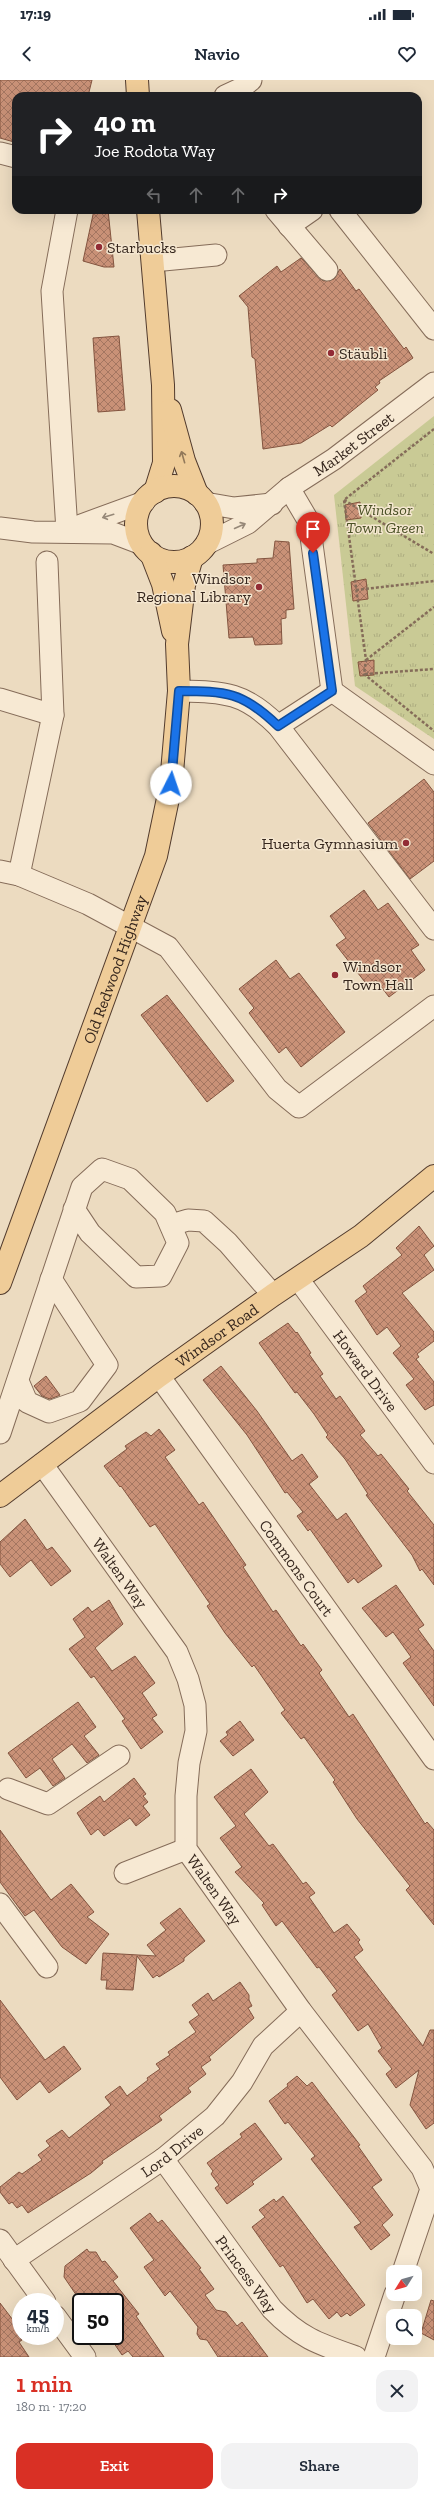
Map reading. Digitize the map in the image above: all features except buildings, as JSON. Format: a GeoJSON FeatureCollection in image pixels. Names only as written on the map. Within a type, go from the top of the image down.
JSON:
{"type":"FeatureCollection","features":[{"type":"Feature","properties":{"kind":"main road"},"geometry":{"type":"LineString","coordinates":[[137,80],[138,92]]}},
{"type":"Feature","properties":{"kind":"main road"},"geometry":{"type":"LineString","coordinates":[[148,214],[163,385],[164,463],[136,522],[138,534],[146,549],[171,562],[199,551],[212,524],[210,512],[201,498],[184,461],[163,385]]}},
{"type":"Feature","properties":{"kind":"main road"},"geometry":{"type":"LineString","coordinates":[[149,497],[176,486],[201,498]]}},
{"type":"Feature","properties":{"kind":"main road","name":"Old Redwood Highway"},"geometry":{"type":"LineString","coordinates":[[146,549],[163,584],[177,644]]}},
{"type":"Feature","properties":{"kind":"main road","name":"Old Redwood Highway"},"geometry":{"type":"LineString","coordinates":[[0,1283],[156,856],[171,784],[179,691],[177,644],[184,585],[199,551]]}},
{"type":"Feature","properties":{"kind":"main road","name":"Windsor Road"},"geometry":{"type":"LineString","coordinates":[[0,1496],[159,1376],[273,1295],[361,1236],[434,1176]]}},
{"type":"Feature","properties":{"kind":"street"},"geometry":{"type":"LineString","coordinates":[[0,153],[12,156]]}},
{"type":"Feature","properties":{"kind":"street"},"geometry":{"type":"LineString","coordinates":[[66,214],[52,291],[67,531]]}},
{"type":"Feature","properties":{"kind":"street"},"geometry":{"type":"LineString","coordinates":[[279,214],[327,270]]}},
{"type":"Feature","properties":{"kind":"street"},"geometry":{"type":"LineString","coordinates":[[289,226],[306,214]]}},
{"type":"Feature","properties":{"kind":"street"},"geometry":{"type":"LineString","coordinates":[[343,214],[434,329]]}},
{"type":"Feature","properties":{"kind":"street"},"geometry":{"type":"LineString","coordinates":[[153,261],[216,255]]}},
{"type":"Feature","properties":{"kind":"street","name":"Market Street"},"geometry":{"type":"LineString","coordinates":[[199,551],[248,523],[289,488],[334,459],[434,383]]}},
{"type":"Feature","properties":{"kind":"street"},"geometry":{"type":"LineString","coordinates":[[289,488],[309,522],[332,691],[434,764]]}},
{"type":"Feature","properties":{"kind":"street"},"geometry":{"type":"LineString","coordinates":[[67,531],[149,497]]}},
{"type":"Feature","properties":{"kind":"street"},"geometry":{"type":"LineString","coordinates":[[201,498],[234,508],[272,504]]}},
{"type":"Feature","properties":{"kind":"street"},"geometry":{"type":"LineString","coordinates":[[0,528],[33,532],[67,531],[113,533],[146,549]]}},
{"type":"Feature","properties":{"kind":"street"},"geometry":{"type":"LineString","coordinates":[[47,562],[52,715],[9,873],[88,904],[131,926],[168,948],[277,1089],[299,1107],[434,1006]]}},
{"type":"Feature","properties":{"kind":"street"},"geometry":{"type":"LineString","coordinates":[[179,691],[235,695],[261,709],[278,726],[434,929]]}},
{"type":"Feature","properties":{"kind":"street"},"geometry":{"type":"LineString","coordinates":[[278,726],[332,691]]}},
{"type":"Feature","properties":{"kind":"street"},"geometry":{"type":"LineString","coordinates":[[0,699],[52,715]]}},
{"type":"Feature","properties":{"kind":"street"},"geometry":{"type":"LineString","coordinates":[[0,1433],[74,1209],[82,1187],[102,1168],[130,1179],[165,1213],[178,1243],[161,1276],[136,1277],[90,1234],[74,1209]]}},
{"type":"Feature","properties":{"kind":"street"},"geometry":{"type":"LineString","coordinates":[[171,1225],[188,1220],[204,1220],[228,1243],[273,1295]]}},
{"type":"Feature","properties":{"kind":"street"},"geometry":{"type":"LineString","coordinates":[[18,1381],[28,1402],[49,1412],[80,1401],[107,1365],[51,1279]]}},
{"type":"Feature","properties":{"kind":"street","name":"Howard Drive"},"geometry":{"type":"LineString","coordinates":[[298,1279],[434,1463]]}},
{"type":"Feature","properties":{"kind":"street","name":"Commons Court"},"geometry":{"type":"LineString","coordinates":[[159,1376],[434,1759]]}},
{"type":"Feature","properties":{"kind":"street","name":"Walten Way"},"geometry":{"type":"LineString","coordinates":[[42,1464],[177,1652],[188,1679],[195,1705],[196,1731],[189,1763],[186,1796],[186,1849],[301,2010],[422,2168],[431,2189],[405,2265]]}},
{"type":"Feature","properties":{"kind":"street"},"geometry":{"type":"LineString","coordinates":[[3,1788],[48,1804],[119,1756]]}},
{"type":"Feature","properties":{"kind":"street"},"geometry":{"type":"LineString","coordinates":[[124,1873],[186,1849]]}},
{"type":"Feature","properties":{"kind":"street"},"geometry":{"type":"LineString","coordinates":[[0,1904],[47,1967]]}},
{"type":"Feature","properties":{"kind":"street","name":"Lord Drive"},"geometry":{"type":"LineString","coordinates":[[14,2260],[163,2159],[214,2116],[242,2082],[263,2046],[301,2010]]}},
{"type":"Feature","properties":{"kind":"street","name":"Princess Way"},"geometry":{"type":"LineString","coordinates":[[163,2159],[277,2314],[291,2328],[312,2341],[356,2357]]}},
{"type":"Feature","properties":{"kind":"street"},"geometry":{"type":"LineString","coordinates":[[0,2240],[38,2293]]}},
{"type":"Feature","properties":{"kind":"street"},"geometry":{"type":"LineString","coordinates":[[374,2357],[394,2301]]}},
{"type":"Feature","properties":{"kind":"street"},"geometry":{"type":"LineString","coordinates":[[64,2328],[85,2357]]}},
{"type":"Feature","properties":{"kind":"path"},"geometry":{"type":"LineString","coordinates":[[344,500],[434,429]]}},
{"type":"Feature","properties":{"kind":"path"},"geometry":{"type":"LineString","coordinates":[[344,500],[434,554]]}},
{"type":"Feature","properties":{"kind":"path"},"geometry":{"type":"LineString","coordinates":[[344,500],[366,660],[364,674]]}},
{"type":"Feature","properties":{"kind":"path"},"geometry":{"type":"LineString","coordinates":[[356,590],[434,581]]}},
{"type":"Feature","properties":{"kind":"path"},"geometry":{"type":"LineString","coordinates":[[366,660],[434,607]]}},
{"type":"Feature","properties":{"kind":"path"},"geometry":{"type":"LineString","coordinates":[[364,674],[434,669]]}},
{"type":"Feature","properties":{"kind":"path"},"geometry":{"type":"LineString","coordinates":[[364,674],[434,731]]}},
{"type":"Feature","properties":{"kind":"green space","name":"Windsor Town Green"},"geometry":{"type":"Polygon","coordinates":[[[434,416],[434,739],[355,686],[334,495],[434,416]]]}},
{"type":"Feature","properties":{"kind":"place","name":"Starbucks"},"geometry":{"type":"Point","coordinates":[99,247]}},
{"type":"Feature","properties":{"kind":"place","name":"Stäubli"},"geometry":{"type":"Point","coordinates":[331,353]}},
{"type":"Feature","properties":{"kind":"place","name":"Windsor Regional Library"},"geometry":{"type":"Point","coordinates":[259,587]}},
{"type":"Feature","properties":{"kind":"place","name":"Huerta Gymnasium"},"geometry":{"type":"Point","coordinates":[406,843]}},
{"type":"Feature","properties":{"kind":"place","name":"Windsor Town Hall"},"geometry":{"type":"Point","coordinates":[335,975]}},
{"type":"Feature","properties":{"kind":"route"},"geometry":{"type":"LineString","coordinates":[[171,784],[179,691],[202,691],[235,695],[246,699],[261,709],[278,726],[332,691],[313,553]]}}]}
